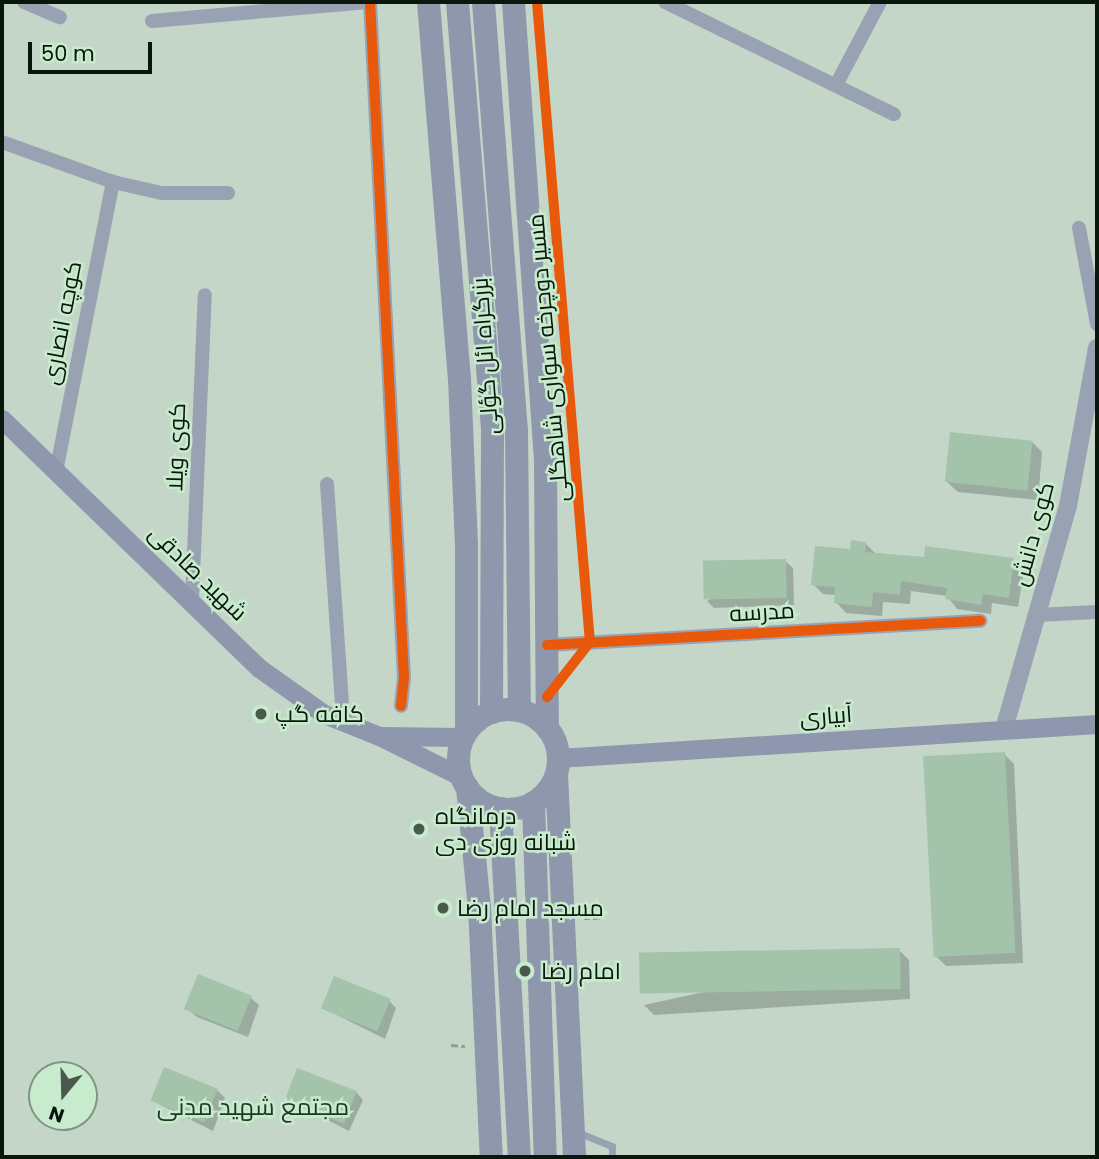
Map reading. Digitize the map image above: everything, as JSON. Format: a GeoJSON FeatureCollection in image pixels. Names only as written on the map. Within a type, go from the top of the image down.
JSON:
{"type":"FeatureCollection","features":[{"type":"Feature","properties":{"kind":"highway"},"geometry":{"type":"LineString","coordinates":[[428,2],[458,377],[466,544],[464,734],[458,764],[464,782],[479,907],[491,1157]]}},
{"type":"Feature","properties":{"kind":"highway","name":"بزرگراه ائل گؤلی"},"geometry":{"type":"LineString","coordinates":[[457,2],[492,430],[491,712]]}},
{"type":"Feature","properties":{"kind":"highway","name":"بزرگراه ائل گؤلی"},"geometry":{"type":"LineString","coordinates":[[483,2],[516,430],[519,710]]}},
{"type":"Feature","properties":{"kind":"highway"},"geometry":{"type":"LineString","coordinates":[[513,2],[545,462],[547,728],[557,766],[574,1157]]}},
{"type":"Feature","properties":{"kind":"highway"},"geometry":{"type":"LineString","coordinates":[[464,734],[491,712],[519,710],[547,728]]}},
{"type":"Feature","properties":{"kind":"highway"},"geometry":{"type":"LineString","coordinates":[[545,1157],[533,802],[557,766]]}},
{"type":"Feature","properties":{"kind":"highway"},"geometry":{"type":"LineString","coordinates":[[464,782],[487,804],[500,808],[533,802]]}},
{"type":"Feature","properties":{"kind":"highway"},"geometry":{"type":"LineString","coordinates":[[500,808],[519,1157]]}},
{"type":"Feature","properties":{"kind":"main road","name":"شهید صادقی"},"geometry":{"type":"LineString","coordinates":[[2,419],[192,600],[259,668],[324,714],[379,736],[464,782]]}},
{"type":"Feature","properties":{"kind":"main road","name":"آبیاری"},"geometry":{"type":"LineString","coordinates":[[557,766],[1004,729],[1097,724]]}},
{"type":"Feature","properties":{"kind":"main road","name":"شهید صادقی"},"geometry":{"type":"LineString","coordinates":[[379,736],[464,734]]}},
{"type":"Feature","properties":{"kind":"street"},"geometry":{"type":"LineString","coordinates":[[24,2],[60,17]]}},
{"type":"Feature","properties":{"kind":"street"},"geometry":{"type":"LineString","coordinates":[[152,20],[369,2],[404,677],[401,706]]}},
{"type":"Feature","properties":{"kind":"street"},"geometry":{"type":"LineString","coordinates":[[665,2],[894,114]]}},
{"type":"Feature","properties":{"kind":"street"},"geometry":{"type":"LineString","coordinates":[[836,85],[880,2]]}},
{"type":"Feature","properties":{"kind":"street"},"geometry":{"type":"LineString","coordinates":[[2,142],[113,182],[162,192],[228,193]]}},
{"type":"Feature","properties":{"kind":"street","name":"کوچه انصاری"},"geometry":{"type":"LineString","coordinates":[[56,472],[113,182]]}},
{"type":"Feature","properties":{"kind":"street"},"geometry":{"type":"LineString","coordinates":[[1079,228],[1097,324]]}},
{"type":"Feature","properties":{"kind":"street","name":"کوی ویلا"},"geometry":{"type":"LineString","coordinates":[[192,600],[205,295]]}},
{"type":"Feature","properties":{"kind":"street","name":"کوی دانش"},"geometry":{"type":"LineString","coordinates":[[1004,729],[1092,412],[1097,348]]}},
{"type":"Feature","properties":{"kind":"street"},"geometry":{"type":"LineString","coordinates":[[327,484],[343,721]]}},
{"type":"Feature","properties":{"kind":"street"},"geometry":{"type":"LineString","coordinates":[[1037,615],[1097,612]]}},
{"type":"Feature","properties":{"kind":"street","name":"مدرسه"},"geometry":{"type":"LineString","coordinates":[[547,645],[980,621]]}},
{"type":"Feature","properties":{"kind":"lane"},"geometry":{"type":"LineString","coordinates":[[573,1130],[612,1146],[612,1157]]}},
{"type":"Feature","properties":{"kind":"building"},"geometry":{"type":"Polygon","coordinates":[[[950,432],[1033,441],[1027,490],[945,482],[950,432]]]}},
{"type":"Feature","properties":{"kind":"building"},"geometry":{"type":"Polygon","coordinates":[[[851,540],[866,542],[865,552],[924,557],[925,546],[1014,558],[1009,598],[983,594],[981,605],[945,599],[947,588],[901,581],[900,595],[873,592],[872,607],[834,603],[835,587],[811,585],[815,546],[850,549],[851,540]]]}},
{"type":"Feature","properties":{"kind":"building"},"geometry":{"type":"Polygon","coordinates":[[[786,559],[787,598],[704,599],[703,560],[786,559]]]}},
{"type":"Feature","properties":{"kind":"building"},"geometry":{"type":"Polygon","coordinates":[[[1005,752],[1016,953],[934,957],[923,756],[1005,752]]]}},
{"type":"Feature","properties":{"kind":"building"},"geometry":{"type":"Polygon","coordinates":[[[900,948],[901,989],[640,994],[639,953],[900,948]]]}},
{"type":"Feature","properties":{"kind":"building"},"geometry":{"type":"Polygon","coordinates":[[[198,974],[252,996],[238,1031],[184,1009],[198,974]]]}},
{"type":"Feature","properties":{"kind":"building"},"geometry":{"type":"Polygon","coordinates":[[[334,976],[391,999],[377,1031],[321,1008],[334,976]]]}},
{"type":"Feature","properties":{"kind":"building"},"geometry":{"type":"Polygon","coordinates":[[[164,1067],[218,1089],[204,1122],[151,1100],[164,1067]]]}},
{"type":"Feature","properties":{"kind":"building"},"geometry":{"type":"Polygon","coordinates":[[[297,1068],[357,1091],[344,1124],[284,1101],[297,1068]]]}},
{"type":"Feature","properties":{"kind":"cycle path"},"geometry":{"type":"LineString","coordinates":[[370,2],[404,677],[401,706]]}},
{"type":"Feature","properties":{"kind":"cycle path","name":"مسیر دوچرخه سواری شاهگلی"},"geometry":{"type":"LineString","coordinates":[[537,2],[590,642],[547,697]]}},
{"type":"Feature","properties":{"kind":"cycle path"},"geometry":{"type":"LineString","coordinates":[[547,645],[980,621]]}},
{"type":"Feature","properties":{"kind":"place","name":"کافه گپ"},"geometry":{"type":"Point","coordinates":[261,714]}},
{"type":"Feature","properties":{"kind":"place","name":"درمانگاه شبانه روزی دی"},"geometry":{"type":"Point","coordinates":[419,829]}},
{"type":"Feature","properties":{"kind":"place","name":"مسجد امام رضا"},"geometry":{"type":"Point","coordinates":[443,908]}},
{"type":"Feature","properties":{"kind":"place","name":"امام رضا"},"geometry":{"type":"Point","coordinates":[525,971]}},
{"type":"Feature","properties":{"kind":"district","name":"مجتمع شهید مدنی"},"geometry":{"type":"Point","coordinates":[253,1107]}}]}
